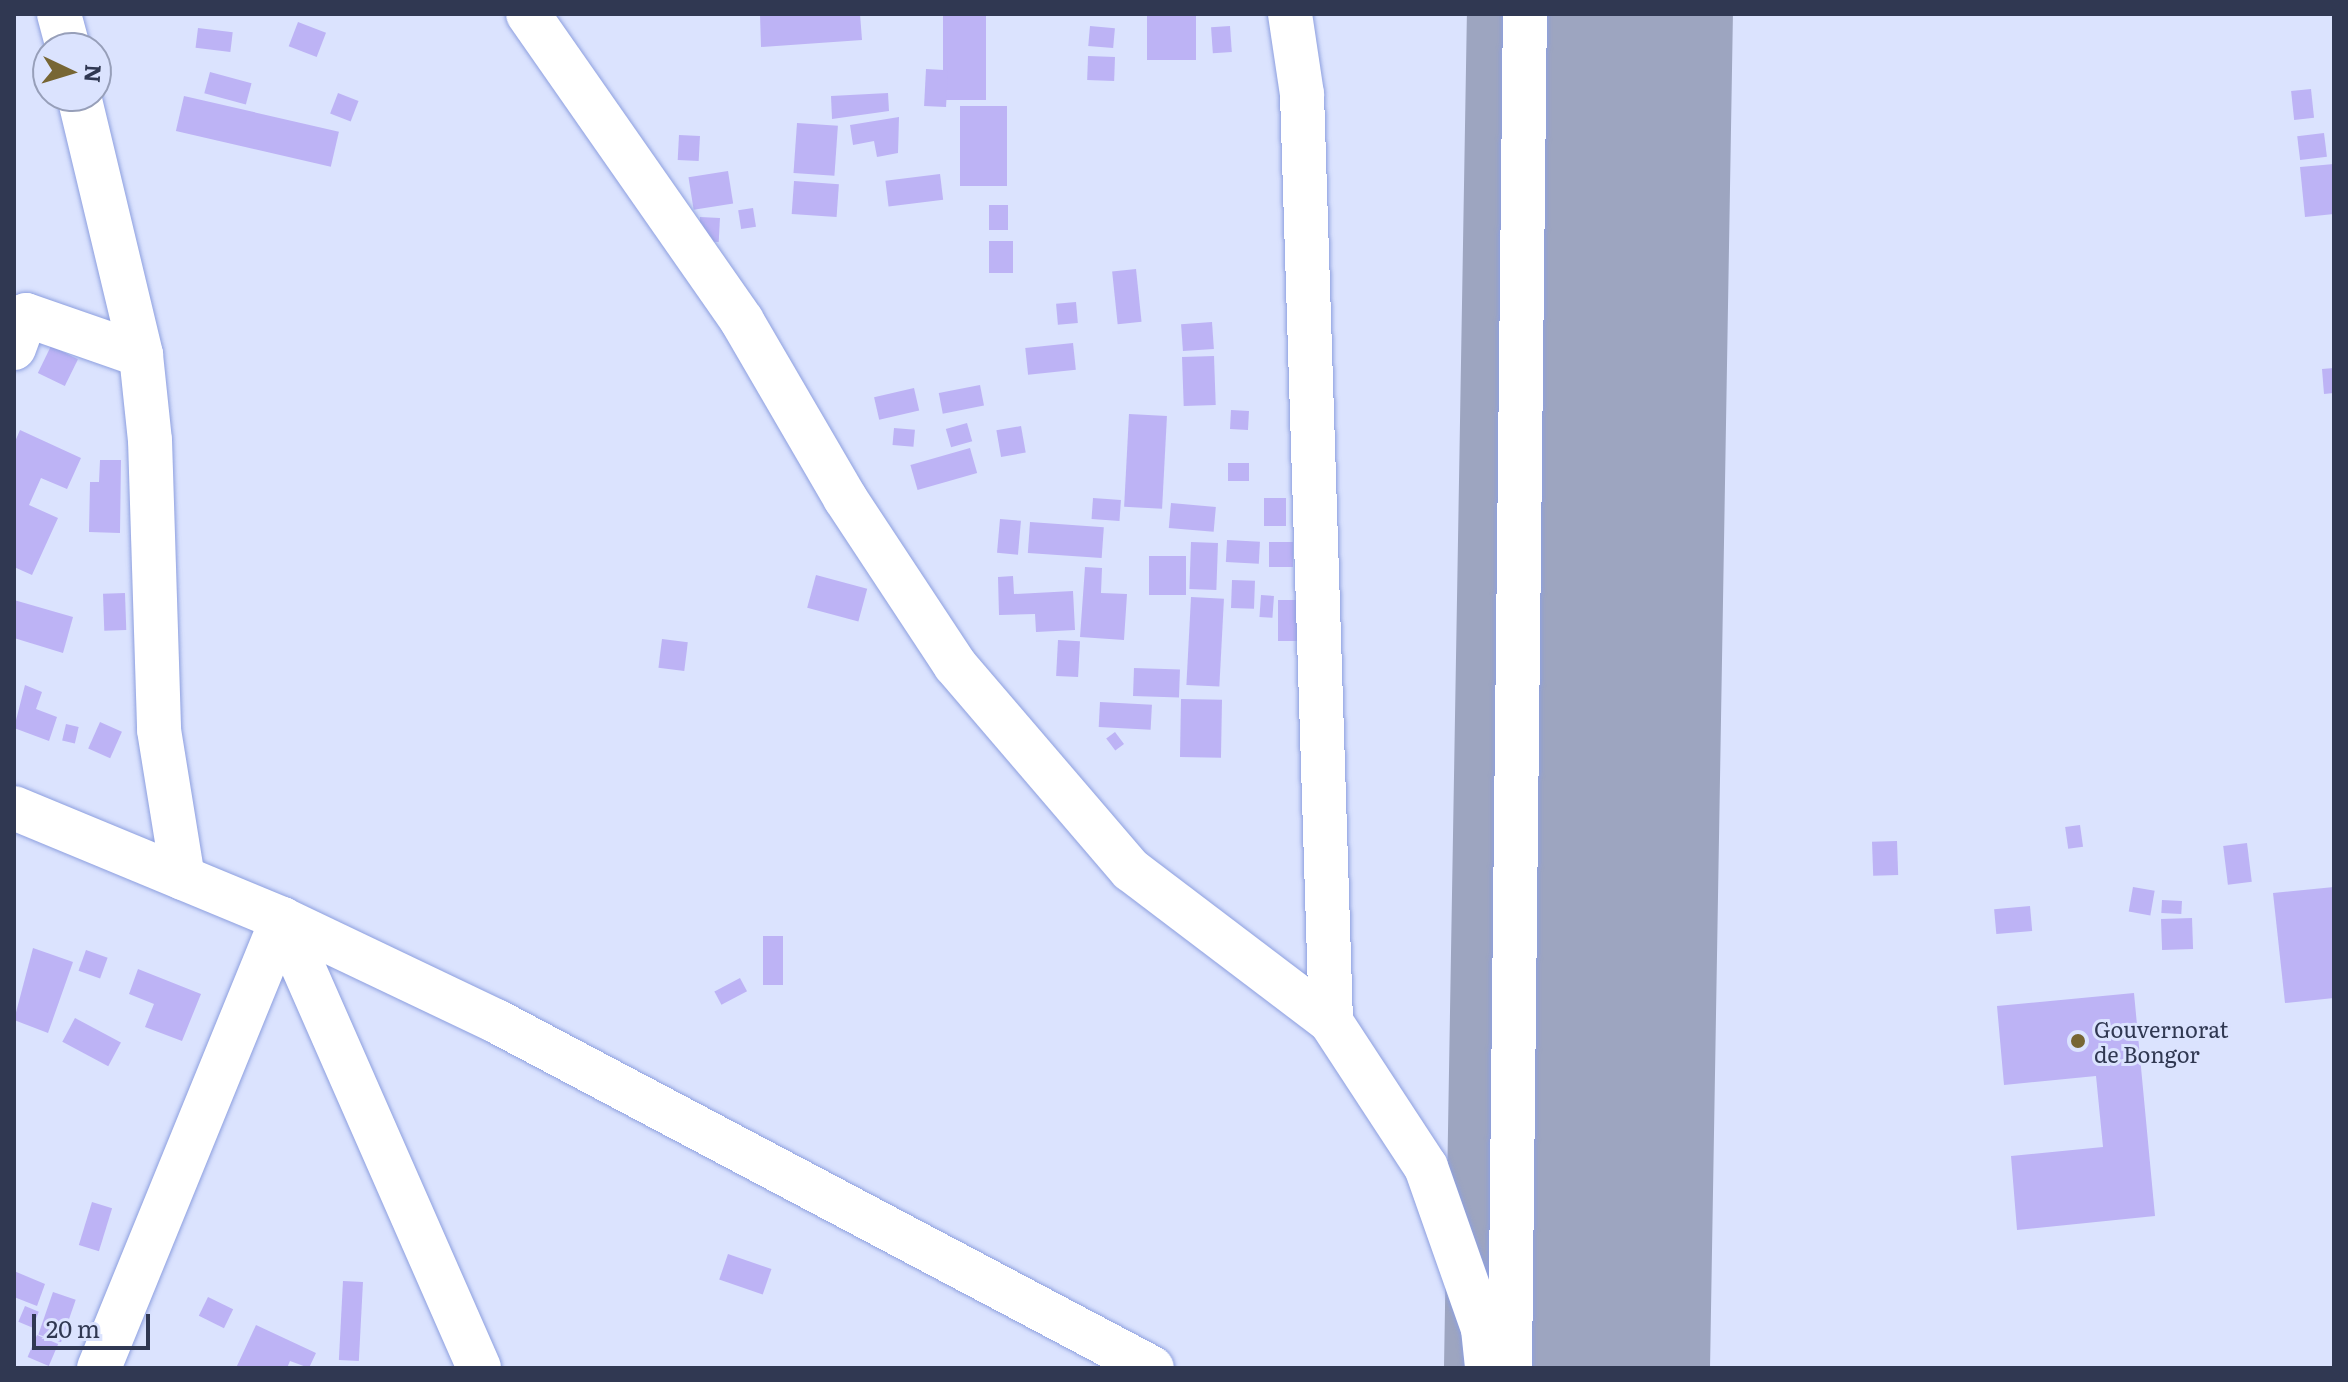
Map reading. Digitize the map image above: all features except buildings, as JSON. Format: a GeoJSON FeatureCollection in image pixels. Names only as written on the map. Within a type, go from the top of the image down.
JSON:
{"type":"FeatureCollection","features":[{"type":"Feature","properties":{"kind":"street"},"geometry":{"type":"LineString","coordinates":[[528,14],[742,321],[845,498],[955,665],[1131,870],[1331,1022],[1426,1167],[1483,1329],[1487,1368]]}},
{"type":"Feature","properties":{"kind":"street"},"geometry":{"type":"LineString","coordinates":[[1290,14],[1302,94],[1331,1022]]}},
{"type":"Feature","properties":{"kind":"street"},"geometry":{"type":"LineString","coordinates":[[1510,1368],[1525,14]]}},
{"type":"Feature","properties":{"kind":"street"},"geometry":{"type":"LineString","coordinates":[[83,112],[141,355],[150,440],[159,730],[183,878]]}},
{"type":"Feature","properties":{"kind":"street"},"geometry":{"type":"LineString","coordinates":[[14,348],[26,315],[141,355]]}},
{"type":"Feature","properties":{"kind":"street"},"geometry":{"type":"LineString","coordinates":[[14,808],[282,919],[496,1021],[1152,1368]]}},
{"type":"Feature","properties":{"kind":"street"},"geometry":{"type":"LineString","coordinates":[[99,1368],[282,919]]}},
{"type":"Feature","properties":{"kind":"street"},"geometry":{"type":"LineString","coordinates":[[282,919],[479,1368]]}},
{"type":"Feature","properties":{"kind":"runway"},"geometry":{"type":"LineString","coordinates":[[1577,1368],[1600,14]]}},
{"type":"Feature","properties":{"kind":"place","name":"Gouvernorat de Bongor"},"geometry":{"type":"Point","coordinates":[2078,1041]}}]}
